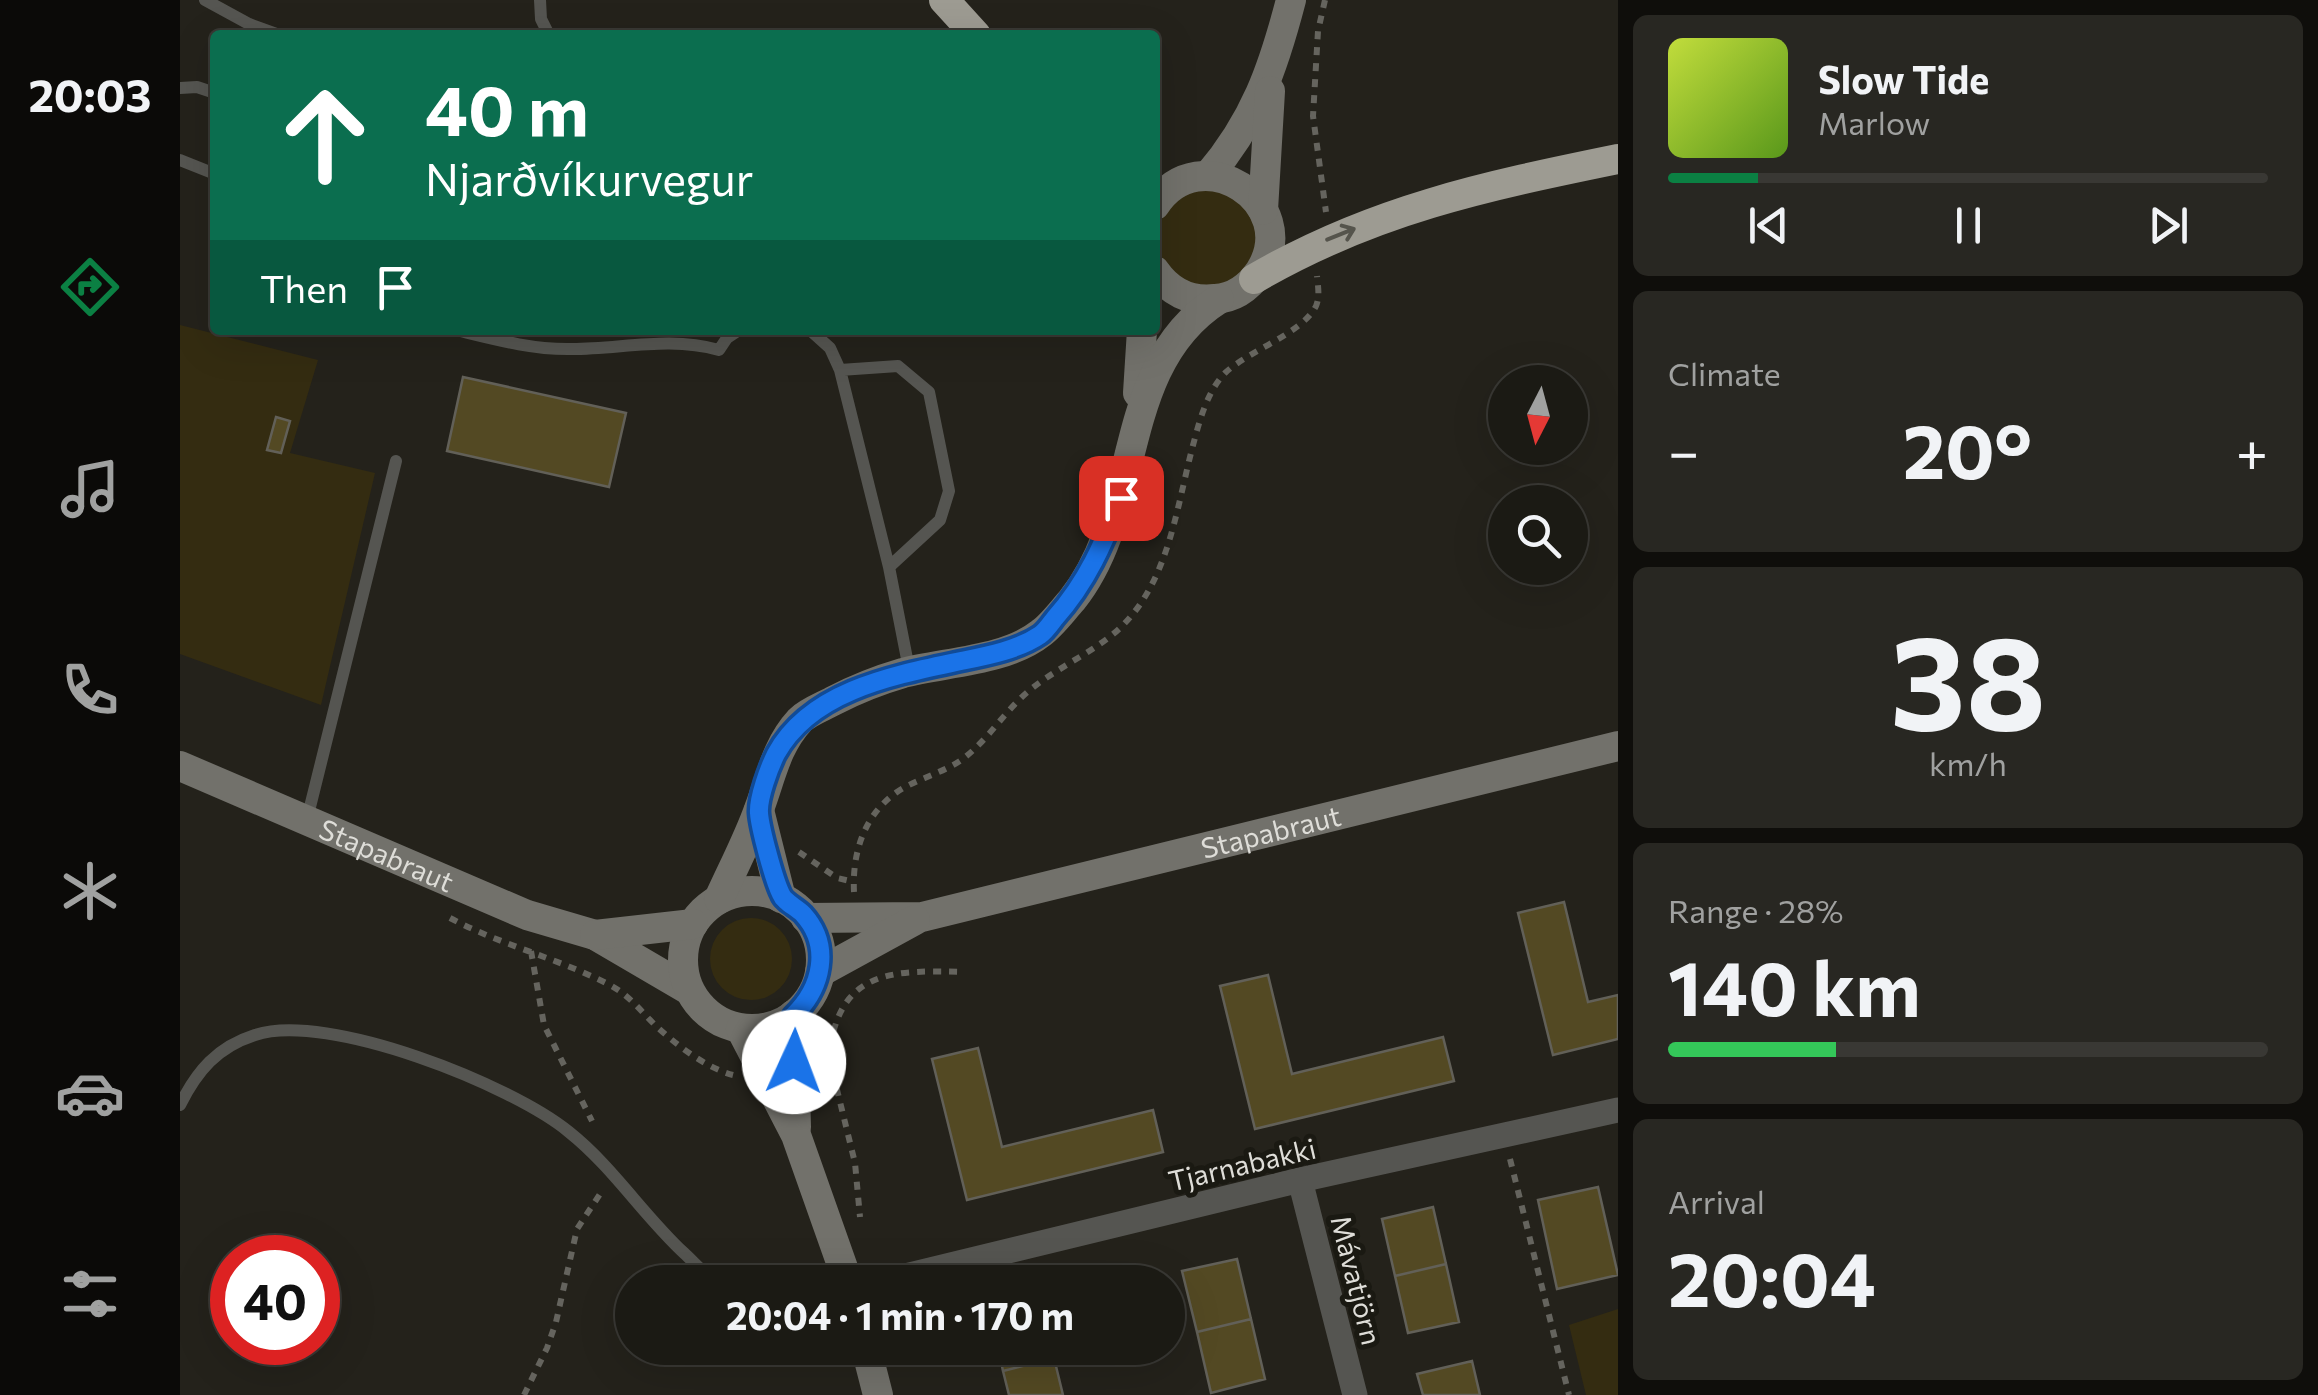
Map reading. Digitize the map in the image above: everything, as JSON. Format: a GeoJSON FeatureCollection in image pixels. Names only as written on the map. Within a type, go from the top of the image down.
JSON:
{"type":"FeatureCollection","features":[{"type":"Feature","properties":{"kind":"highway"},"geometry":{"type":"LineString","coordinates":[[944,0],[971,30]]}},
{"type":"Feature","properties":{"kind":"highway"},"geometry":{"type":"LineString","coordinates":[[1254,279],[1338,235],[1433,200],[1618,159]]}},
{"type":"Feature","properties":{"kind":"street"},"geometry":{"type":"LineString","coordinates":[[1208,176],[1232,148],[1271,73],[1292,0]]}},
{"type":"Feature","properties":{"kind":"street"},"geometry":{"type":"LineString","coordinates":[[1263,210],[1271,73]]}},
{"type":"Feature","properties":{"kind":"street"},"geometry":{"type":"LineString","coordinates":[[1160,200],[1174,185],[1190,178],[1208,176],[1240,185],[1263,210],[1270,246],[1254,279],[1232,296],[1198,300],[1179,294],[1160,279]]}},
{"type":"Feature","properties":{"kind":"street"},"geometry":{"type":"LineString","coordinates":[[1136,426],[1169,344],[1184,325],[1218,299]]}},
{"type":"Feature","properties":{"kind":"street"},"geometry":{"type":"LineString","coordinates":[[719,900],[759,810],[775,756],[802,718],[848,693],[909,672],[996,654],[1040,634],[1074,597],[1100,552],[1121,498],[1136,426],[1142,335]]}},
{"type":"Feature","properties":{"kind":"street","name":"Stapabraut"},"geometry":{"type":"LineString","coordinates":[[806,918],[922,916],[1618,746]]}},
{"type":"Feature","properties":{"kind":"street","name":"Stapabraut"},"geometry":{"type":"LineString","coordinates":[[180,766],[527,915],[595,935],[689,990],[702,1008],[720,1022],[741,1028]]}},
{"type":"Feature","properties":{"kind":"street"},"geometry":{"type":"LineString","coordinates":[[759,810],[782,898]]}},
{"type":"Feature","properties":{"kind":"street"},"geometry":{"type":"LineString","coordinates":[[689,990],[683,968],[684,946],[692,924],[719,900],[739,892],[782,898],[806,918],[816,934],[820,972],[806,1004],[793,1016],[759,1029],[741,1028]]}},
{"type":"Feature","properties":{"kind":"street","name":"Stapabraut"},"geometry":{"type":"LineString","coordinates":[[820,972],[922,916]]}},
{"type":"Feature","properties":{"kind":"street","name":"Stapabraut"},"geometry":{"type":"LineString","coordinates":[[595,935],[692,924]]}},
{"type":"Feature","properties":{"kind":"street"},"geometry":{"type":"LineString","coordinates":[[793,1016],[796,1135]]}},
{"type":"Feature","properties":{"kind":"street"},"geometry":{"type":"LineString","coordinates":[[741,1028],[796,1135],[842,1265]]}},
{"type":"Feature","properties":{"kind":"street","name":"Tjarnabakki"},"geometry":{"type":"LineString","coordinates":[[951,1265],[1300,1180],[1618,1110]]}},
{"type":"Feature","properties":{"kind":"street","name":"Mávatjörn"},"geometry":{"type":"LineString","coordinates":[[1300,1180],[1355,1395]]}},
{"type":"Feature","properties":{"kind":"street"},"geometry":{"type":"LineString","coordinates":[[870,1365],[878,1395]]}},
{"type":"Feature","properties":{"kind":"lane"},"geometry":{"type":"LineString","coordinates":[[205,0],[265,30]]}},
{"type":"Feature","properties":{"kind":"lane"},"geometry":{"type":"LineString","coordinates":[[540,0],[541,19],[547,30]]}},
{"type":"Feature","properties":{"kind":"lane"},"geometry":{"type":"LineString","coordinates":[[180,88],[210,91]]}},
{"type":"Feature","properties":{"kind":"lane"},"geometry":{"type":"LineString","coordinates":[[180,160],[210,172]]}},
{"type":"Feature","properties":{"kind":"lane"},"geometry":{"type":"LineString","coordinates":[[480,335],[544,348],[619,347],[667,341],[718,350],[732,335]]}},
{"type":"Feature","properties":{"kind":"lane"},"geometry":{"type":"LineString","coordinates":[[619,347],[620,335]]}},
{"type":"Feature","properties":{"kind":"lane"},"geometry":{"type":"LineString","coordinates":[[816,335],[830,348],[840,370],[909,672]]}},
{"type":"Feature","properties":{"kind":"lane"},"geometry":{"type":"LineString","coordinates":[[840,370],[898,366],[929,392],[950,491],[940,520],[888,567]]}},
{"type":"Feature","properties":{"kind":"lane"},"geometry":{"type":"LineString","coordinates":[[307,819],[396,460]]}},
{"type":"Feature","properties":{"kind":"lane"},"geometry":{"type":"LineString","coordinates":[[180,1105],[196,1073],[222,1051],[256,1034],[306,1029],[386,1047],[515,1098],[566,1130],[613,1174],[660,1230],[699,1265]]}},
{"type":"Feature","properties":{"kind":"path"},"geometry":{"type":"LineString","coordinates":[[1325,0],[1318,30],[1313,116],[1328,220]]}},
{"type":"Feature","properties":{"kind":"path"},"geometry":{"type":"LineString","coordinates":[[787,850],[798,851],[837,878],[854,882]]}},
{"type":"Feature","properties":{"kind":"path"},"geometry":{"type":"LineString","coordinates":[[829,1057],[855,1163],[861,1231]]}},
{"type":"Feature","properties":{"kind":"path"},"geometry":{"type":"LineString","coordinates":[[1504,1135],[1570,1395]]}},
{"type":"Feature","properties":{"kind":"shaded area"},"geometry":{"type":"Polygon","coordinates":[[[1188,192],[1226,192],[1242,203],[1255,228],[1253,257],[1242,273],[1226,284],[1188,284],[1172,273],[1161,257],[1161,219],[1172,203],[1188,192]]]}},
{"type":"Feature","properties":{"kind":"shaded area"},"geometry":{"type":"Polygon","coordinates":[[[180,325],[318,360],[290,453],[375,473],[321,705],[180,654],[180,325]]]}},
{"type":"Feature","properties":{"kind":"shaded area"},"geometry":{"type":"Polygon","coordinates":[[[751,918],[767,921],[780,930],[789,943],[789,975],[780,988],[767,997],[751,1000],[735,997],[722,988],[713,975],[710,959],[713,943],[722,930],[735,921],[751,918]]]}},
{"type":"Feature","properties":{"kind":"shaded area"},"geometry":{"type":"Polygon","coordinates":[[[1618,1309],[1618,1395],[1586,1395],[1569,1325],[1618,1309]]]}},
{"type":"Feature","properties":{"kind":"building"},"geometry":{"type":"Polygon","coordinates":[[[463,377],[626,413],[609,487],[447,451],[463,377]]]}},
{"type":"Feature","properties":{"kind":"building"},"geometry":{"type":"Polygon","coordinates":[[[276,417],[290,421],[281,453],[267,450],[276,417]]]}},
{"type":"Feature","properties":{"kind":"building"},"geometry":{"type":"Polygon","coordinates":[[[1564,902],[1588,1002],[1618,995],[1618,1039],[1553,1055],[1518,913],[1564,902]]]}},
{"type":"Feature","properties":{"kind":"building"},"geometry":{"type":"Polygon","coordinates":[[[1268,975],[1292,1074],[1443,1037],[1454,1081],[1255,1129],[1220,986],[1268,975]]]}},
{"type":"Feature","properties":{"kind":"building"},"geometry":{"type":"Polygon","coordinates":[[[978,1048],[1002,1147],[1153,1110],[1163,1152],[967,1200],[932,1059],[978,1048]]]}},
{"type":"Feature","properties":{"kind":"building"},"geometry":{"type":"Polygon","coordinates":[[[1598,1187],[1618,1275],[1557,1289],[1538,1200],[1598,1187]]]}},
{"type":"Feature","properties":{"kind":"building"},"geometry":{"type":"Polygon","coordinates":[[[1433,1207],[1446,1264],[1395,1276],[1382,1219],[1433,1207]]]}},
{"type":"Feature","properties":{"kind":"building"},"geometry":{"type":"Polygon","coordinates":[[[1237,1259],[1251,1319],[1197,1332],[1185,1270],[1237,1259]]]}},
{"type":"Feature","properties":{"kind":"building"},"geometry":{"type":"Polygon","coordinates":[[[1446,1264],[1459,1322],[1408,1333],[1395,1276],[1446,1264]]]}},
{"type":"Feature","properties":{"kind":"building"},"geometry":{"type":"Polygon","coordinates":[[[1251,1319],[1265,1379],[1211,1393],[1197,1332],[1251,1319]]]}},
{"type":"Feature","properties":{"kind":"building"},"geometry":{"type":"Polygon","coordinates":[[[1472,1361],[1480,1395],[1423,1395],[1417,1374],[1472,1361]]]}},
{"type":"Feature","properties":{"kind":"building"},"geometry":{"type":"Polygon","coordinates":[[[1002,1365],[1027,1365],[1003,1371],[1002,1365]]]}},
{"type":"Feature","properties":{"kind":"building"},"geometry":{"type":"Polygon","coordinates":[[[1027,1365],[1056,1365],[1063,1395],[1009,1395],[1003,1371],[1027,1365]]]}},
{"type":"Feature","properties":{"kind":"route"},"geometry":{"type":"LineString","coordinates":[[794,1062],[793,1016],[814,989],[820,972],[820,953],[816,934],[806,918],[782,898],[759,810],[775,756],[802,718],[848,693],[900,674],[996,654],[1040,634],[1074,597],[1100,552],[1121,498]]}}]}
